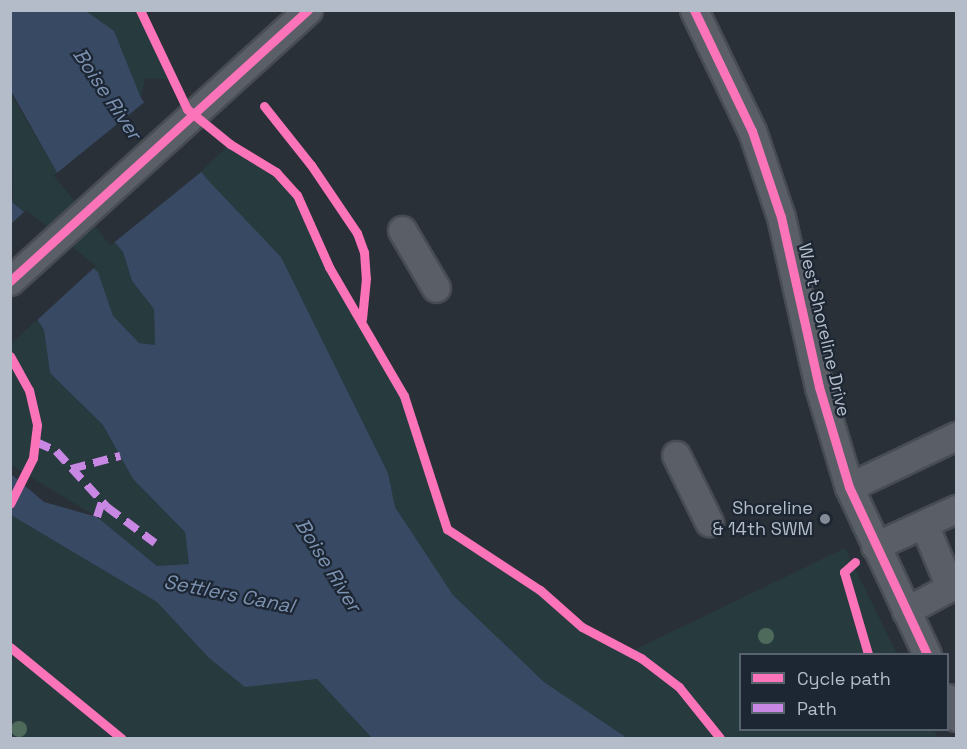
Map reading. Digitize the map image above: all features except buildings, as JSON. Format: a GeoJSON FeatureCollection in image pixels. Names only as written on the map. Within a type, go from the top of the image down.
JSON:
{"type":"FeatureCollection","features":[{"type":"Feature","properties":{"kind":"street"},"geometry":{"type":"LineString","coordinates":[[10,281],[308,10]]}},
{"type":"Feature","properties":{"kind":"street","name":"West Shoreline Drive"},"geometry":{"type":"LineString","coordinates":[[694,10],[752,131],[781,217],[819,387],[849,487],[927,653]]}},
{"type":"Feature","properties":{"kind":"street"},"geometry":{"type":"LineString","coordinates":[[402,230],[436,288]]}},
{"type":"Feature","properties":{"kind":"street"},"geometry":{"type":"LineString","coordinates":[[849,487],[957,436]]}},
{"type":"Feature","properties":{"kind":"street"},"geometry":{"type":"LineString","coordinates":[[676,455],[709,522]]}},
{"type":"Feature","properties":{"kind":"street"},"geometry":{"type":"LineString","coordinates":[[875,546],[957,509]]}},
{"type":"Feature","properties":{"kind":"street"},"geometry":{"type":"LineString","coordinates":[[906,611],[950,587],[924,524]]}},
{"type":"Feature","properties":{"kind":"street"},"geometry":{"type":"LineString","coordinates":[[949,700],[957,717]]}},
{"type":"Feature","properties":{"kind":"green space"},"geometry":{"type":"Polygon","coordinates":[[[86,11],[140,11],[170,80],[145,78],[141,98],[114,31],[86,11]]]}},
{"type":"Feature","properties":{"kind":"green space"},"geometry":{"type":"Polygon","coordinates":[[[10,92],[60,178],[123,252],[132,281],[154,309],[155,346],[139,343],[112,316],[98,272],[13,203],[10,92]]]}},
{"type":"Feature","properties":{"kind":"green space"},"geometry":{"type":"Polygon","coordinates":[[[230,144],[276,172],[297,195],[329,267],[404,396],[447,529],[540,590],[582,627],[630,652],[845,548],[897,653],[739,653],[739,731],[934,731],[938,738],[627,738],[544,682],[453,595],[395,507],[388,473],[281,257],[200,172],[230,144]]]}},
{"type":"Feature","properties":{"kind":"green space"},"geometry":{"type":"Polygon","coordinates":[[[37,320],[44,330],[50,373],[103,425],[133,479],[185,532],[189,564],[157,566],[97,517],[11,465],[11,344],[37,320]]]}},
{"type":"Feature","properties":{"kind":"green space"},"geometry":{"type":"Polygon","coordinates":[[[11,515],[157,602],[209,658],[245,686],[317,679],[372,738],[11,738],[11,515]]]}},
{"type":"Feature","properties":{"kind":"water"},"geometry":{"type":"Polygon","coordinates":[[[11,11],[86,11],[114,31],[141,98],[206,178],[281,257],[388,473],[395,507],[453,595],[544,682],[627,738],[372,738],[317,679],[245,687],[209,658],[157,602],[11,515],[11,474],[44,502],[97,517],[157,566],[189,564],[185,532],[133,479],[103,425],[50,373],[44,330],[11,280],[10,189],[13,203],[98,272],[113,316],[139,343],[155,345],[154,309],[132,281],[123,252],[60,178],[11,91],[11,11]]]}},
{"type":"Feature","properties":{"kind":"pier"},"geometry":{"type":"Polygon","coordinates":[[[147,100],[204,170],[110,245],[54,176],[147,100]]]}},
{"type":"Feature","properties":{"kind":"pier"},"geometry":{"type":"Polygon","coordinates":[[[26,210],[96,266],[35,322],[10,286],[11,224],[26,210]]]}},
{"type":"Feature","properties":{"kind":"marked path"},"geometry":{"type":"LineString","coordinates":[[36,442],[56,451],[107,507],[155,543]]}},
{"type":"Feature","properties":{"kind":"marked path"},"geometry":{"type":"LineString","coordinates":[[71,469],[120,456]]}},
{"type":"Feature","properties":{"kind":"marked path"},"geometry":{"type":"LineString","coordinates":[[97,517],[102,502]]}},
{"type":"Feature","properties":{"kind":"cycle path"},"geometry":{"type":"LineString","coordinates":[[140,10],[187,109],[230,144],[276,172],[297,195],[329,267],[404,396],[447,529],[540,590],[582,627],[641,658],[679,687],[720,738]]}},
{"type":"Feature","properties":{"kind":"cycle path"},"geometry":{"type":"LineString","coordinates":[[10,281],[308,10]]}},
{"type":"Feature","properties":{"kind":"cycle path"},"geometry":{"type":"LineString","coordinates":[[694,10],[752,131],[781,217],[819,387],[849,487],[927,653]]}},
{"type":"Feature","properties":{"kind":"cycle path"},"geometry":{"type":"LineString","coordinates":[[264,106],[311,165],[357,233],[364,252],[366,278],[362,319]]}},
{"type":"Feature","properties":{"kind":"cycle path"},"geometry":{"type":"LineString","coordinates":[[10,356],[29,390],[37,425],[33,458],[10,504]]}},
{"type":"Feature","properties":{"kind":"cycle path"},"geometry":{"type":"LineString","coordinates":[[855,562],[844,572],[868,653]]}},
{"type":"Feature","properties":{"kind":"cycle path"},"geometry":{"type":"LineString","coordinates":[[10,647],[121,738]]}},
{"type":"Feature","properties":{"kind":"place","name":"Shoreline & 14th SWM"},"geometry":{"type":"Point","coordinates":[825,519]}},
{"type":"Feature","properties":{"kind":"water label","name":"Boise River"},"geometry":{"type":"Point","coordinates":[107,94]}},
{"type":"Feature","properties":{"kind":"water label","name":"Boise River"},"geometry":{"type":"Point","coordinates":[328,565]}},
{"type":"Feature","properties":{"kind":"water label","name":"Settlers Canal"},"geometry":{"type":"Point","coordinates":[229,594]}}]}
